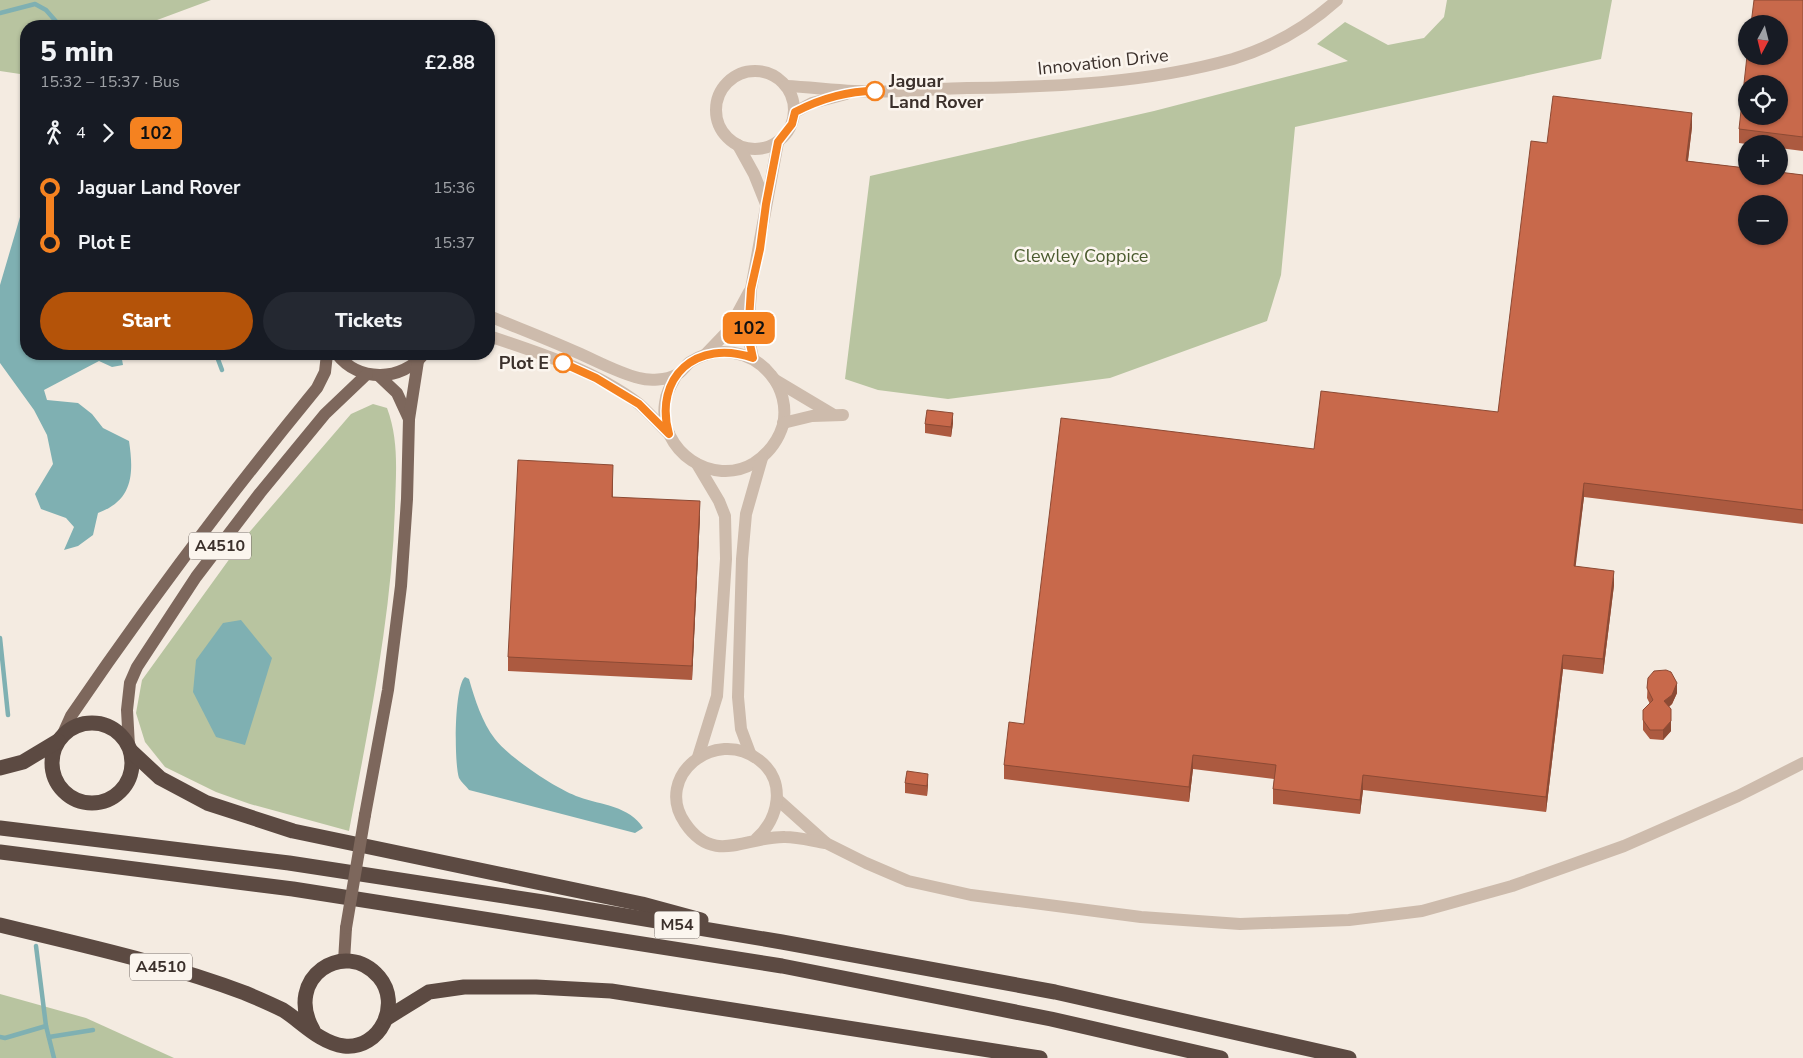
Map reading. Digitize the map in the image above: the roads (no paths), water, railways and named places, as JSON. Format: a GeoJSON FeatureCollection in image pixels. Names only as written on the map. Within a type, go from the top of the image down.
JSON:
{"type":"FeatureCollection","features":[{"type":"Feature","properties":{"kind":"highway"},"geometry":{"type":"LineString","coordinates":[[0,768],[23,762],[60,738],[72,727],[98,722],[111,726],[122,734],[130,748],[160,778],[207,803],[293,831],[642,904],[782,942]]}},
{"type":"Feature","properties":{"kind":"highway","name":"A4510"},"geometry":{"type":"LineString","coordinates":[[60,738],[52,761],[57,782],[72,797],[92,803],[113,798],[128,782],[132,772],[130,748]]}},
{"type":"Feature","properties":{"kind":"highway","name":"M54"},"geometry":{"type":"LineString","coordinates":[[0,828],[289,863],[543,902],[782,942],[1055,992],[1349,1058]]}},
{"type":"Feature","properties":{"kind":"highway","name":"M54"},"geometry":{"type":"LineString","coordinates":[[0,852],[293,889],[782,966],[1051,1019],[1221,1058]]}},
{"type":"Feature","properties":{"kind":"highway","name":"A4510"},"geometry":{"type":"LineString","coordinates":[[0,925],[150,963],[245,993],[281,1010],[313,1030],[322,1039],[334,1044],[347,1046],[360,1044],[371,1039],[381,1030],[387,1018]]}},
{"type":"Feature","properties":{"kind":"highway"},"geometry":{"type":"LineString","coordinates":[[313,1030],[306,1019],[305,993],[310,981],[319,971],[330,964],[357,962],[370,968],[380,978],[387,990],[389,1004],[387,1018]]}},
{"type":"Feature","properties":{"kind":"highway"},"geometry":{"type":"LineString","coordinates":[[387,1018],[429,992],[464,987],[536,987],[611,991],[1040,1058]]}},
{"type":"Feature","properties":{"kind":"main road","name":"A4510"},"geometry":{"type":"LineString","coordinates":[[60,738],[71,716],[179,562],[240,482],[317,388],[325,372],[326,360]]}},
{"type":"Feature","properties":{"kind":"main road"},"geometry":{"type":"LineString","coordinates":[[343,360],[348,365],[373,374],[397,393],[409,419]]}},
{"type":"Feature","properties":{"kind":"main road"},"geometry":{"type":"LineString","coordinates":[[373,374],[400,372],[417,360]]}},
{"type":"Feature","properties":{"kind":"main road"},"geometry":{"type":"LineString","coordinates":[[344,962],[346,928],[388,690],[401,586],[407,499],[409,419],[420,360]]}},
{"type":"Feature","properties":{"kind":"main road","name":"A4510"},"geometry":{"type":"LineString","coordinates":[[130,748],[127,710],[130,683],[137,667],[196,577],[260,493],[325,414],[373,374]]}},
{"type":"Feature","properties":{"kind":"street","name":"Innovation Drive"},"geometry":{"type":"LineString","coordinates":[[786,86],[855,91],[1031,87],[1137,77],[1192,68],[1234,58],[1268,46],[1320,16],[1337,0]]}},
{"type":"Feature","properties":{"kind":"street"},"geometry":{"type":"LineString","coordinates":[[753,358],[748,335],[751,289],[760,249],[766,204],[778,142],[792,124],[795,112],[794,102],[786,86],[776,76],[763,71],[749,71],[737,75],[727,82],[718,98],[717,117],[721,128],[728,138],[738,145],[758,149],[778,142]]}},
{"type":"Feature","properties":{"kind":"street","name":"Innovation Drive"},"geometry":{"type":"LineString","coordinates":[[795,112],[812,103],[855,91]]}},
{"type":"Feature","properties":{"kind":"street"},"geometry":{"type":"LineString","coordinates":[[738,145],[754,174],[766,204]]}},
{"type":"Feature","properties":{"kind":"street"},"geometry":{"type":"LineString","coordinates":[[669,434],[665,420],[665,404],[668,389],[676,376],[689,363],[705,354],[728,331],[751,289]]}},
{"type":"Feature","properties":{"kind":"street"},"geometry":{"type":"LineString","coordinates":[[495,318],[638,378],[650,380],[676,376]]}},
{"type":"Feature","properties":{"kind":"street"},"geometry":{"type":"LineString","coordinates":[[495,338],[554,359],[596,378],[639,404],[669,434],[686,457],[697,464],[710,469],[737,470],[762,458]]}},
{"type":"Feature","properties":{"kind":"street"},"geometry":{"type":"LineString","coordinates":[[705,354],[721,351],[753,358],[766,368],[775,380],[783,401],[783,423],[775,442],[762,458],[746,514],[742,568],[738,697],[741,729],[750,753]]}},
{"type":"Feature","properties":{"kind":"street"},"geometry":{"type":"LineString","coordinates":[[775,380],[838,414],[783,423]]}},
{"type":"Feature","properties":{"kind":"street"},"geometry":{"type":"LineString","coordinates":[[697,464],[719,501],[725,516],[726,559],[717,696],[698,757]]}},
{"type":"Feature","properties":{"kind":"street"},"geometry":{"type":"LineString","coordinates":[[756,839],[771,821],[777,799],[773,778],[764,764],[750,753],[737,749],[724,748],[710,751],[698,757],[688,766],[681,779],[677,793],[678,808],[683,821],[691,832],[702,841],[716,846],[736,846],[756,839],[785,837],[826,843]]}},
{"type":"Feature","properties":{"kind":"street"},"geometry":{"type":"LineString","coordinates":[[777,799],[826,843],[866,864],[908,881],[971,895],[1150,918],[1240,924],[1349,920],[1422,911],[1512,886],[1624,846],[1738,796],[1803,763]]}},
{"type":"Feature","properties":{"kind":"water"},"geometry":{"type":"Polygon","coordinates":[[[20,217],[20,360],[122,360],[123,365],[112,367],[99,361],[44,390],[47,400],[78,403],[92,414],[103,428],[129,441],[131,453],[131,475],[125,493],[110,508],[98,513],[93,535],[78,546],[64,550],[74,527],[66,518],[41,509],[35,494],[53,464],[47,435],[34,410],[0,363],[0,285],[20,217]]]}},
{"type":"Feature","properties":{"kind":"water"},"geometry":{"type":"Polygon","coordinates":[[[241,620],[272,658],[245,745],[216,737],[193,692],[196,660],[223,623],[241,620]]]}},
{"type":"Feature","properties":{"kind":"water"},"geometry":{"type":"Polygon","coordinates":[[[465,677],[469,679],[479,710],[490,732],[511,755],[534,772],[569,793],[614,807],[631,815],[643,828],[635,833],[469,790],[459,778],[456,757],[457,709],[461,683],[465,677]]]}},
{"type":"Feature","properties":{"kind":"waterway"},"geometry":{"type":"LineString","coordinates":[[0,13],[35,4],[46,10],[55,20]]}},
{"type":"Feature","properties":{"kind":"waterway"},"geometry":{"type":"LineString","coordinates":[[218,360],[222,370]]}},
{"type":"Feature","properties":{"kind":"waterway"},"geometry":{"type":"LineString","coordinates":[[0,638],[8,715]]}},
{"type":"Feature","properties":{"kind":"waterway"},"geometry":{"type":"LineString","coordinates":[[36,946],[46,1026],[54,1058]]}},
{"type":"Feature","properties":{"kind":"waterway"},"geometry":{"type":"LineString","coordinates":[[0,1037],[5,1038],[46,1026]]}},
{"type":"Feature","properties":{"kind":"waterway"},"geometry":{"type":"LineString","coordinates":[[49,1037],[93,1030]]}},
{"type":"Feature","properties":{"kind":"place","name":"Jaguar Land Rover"},"geometry":{"type":"Point","coordinates":[875,91]}},
{"type":"Feature","properties":{"kind":"place","name":"Plot E"},"geometry":{"type":"Point","coordinates":[563,363]}},
{"type":"Feature","properties":{"kind":"park label","name":"Clewley Coppice"},"geometry":{"type":"Point","coordinates":[1081,256]}}]}
